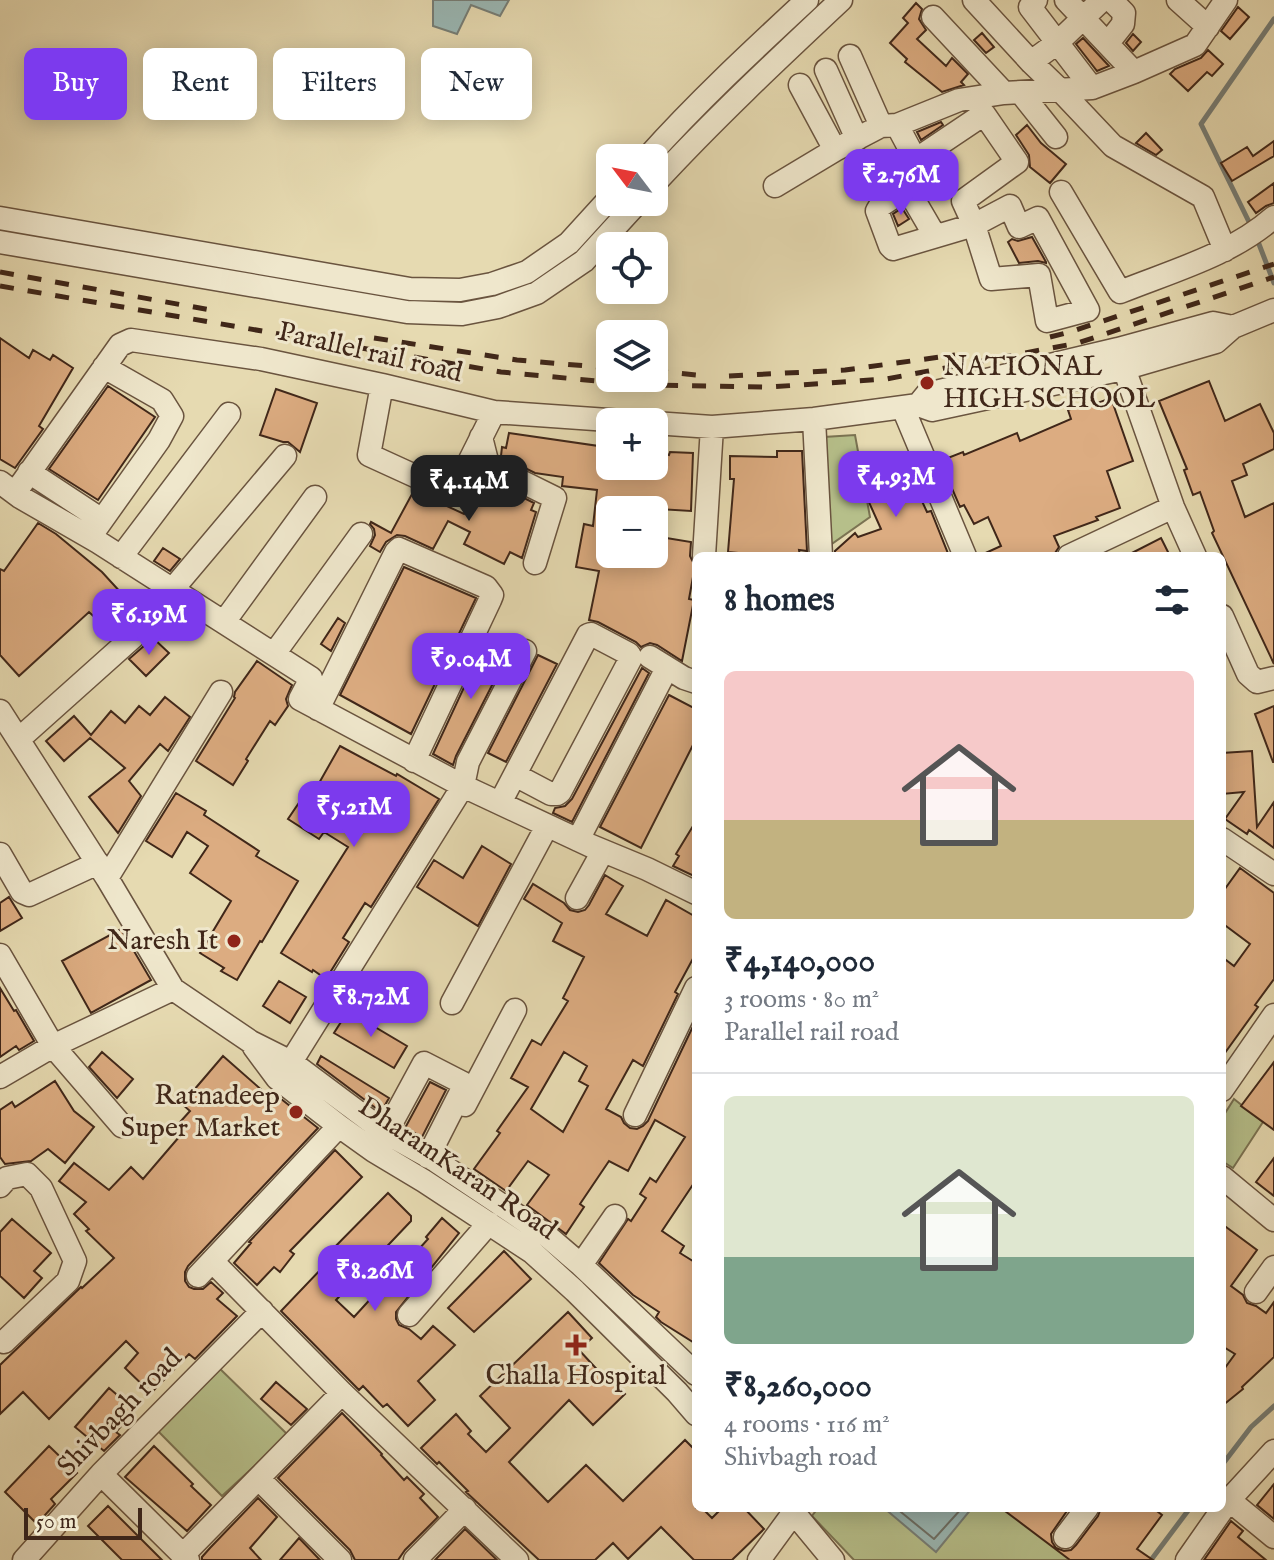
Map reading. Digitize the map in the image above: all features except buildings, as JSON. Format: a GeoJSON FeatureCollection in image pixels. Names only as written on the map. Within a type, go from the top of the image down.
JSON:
{"type":"FeatureCollection","features":[{"type":"Feature","properties":{"kind":"street"},"geometry":{"type":"LineString","coordinates":[[660,144],[739,63],[807,0]]}},
{"type":"Feature","properties":{"kind":"street"},"geometry":{"type":"LineString","coordinates":[[668,169],[745,90],[841,0]]}},
{"type":"Feature","properties":{"kind":"street"},"geometry":{"type":"LineString","coordinates":[[974,0],[1113,146],[1203,197],[1234,245]]}},
{"type":"Feature","properties":{"kind":"street"},"geometry":{"type":"LineString","coordinates":[[1036,0],[1030,7],[1092,88]]}},
{"type":"Feature","properties":{"kind":"street"},"geometry":{"type":"LineString","coordinates":[[1066,0],[1134,72]]}},
{"type":"Feature","properties":{"kind":"street"},"geometry":{"type":"LineString","coordinates":[[1031,62],[1057,43],[1102,0]]}},
{"type":"Feature","properties":{"kind":"street"},"geometry":{"type":"LineString","coordinates":[[1108,43],[1123,24],[1124,13],[1111,0]]}},
{"type":"Feature","properties":{"kind":"street"},"geometry":{"type":"LineString","coordinates":[[1178,0],[1208,27]]}},
{"type":"Feature","properties":{"kind":"street"},"geometry":{"type":"LineString","coordinates":[[775,186],[857,139],[959,100],[1092,88],[1134,72],[1195,45],[1226,0]]}},
{"type":"Feature","properties":{"kind":"street"},"geometry":{"type":"LineString","coordinates":[[933,17],[1056,137]]}},
{"type":"Feature","properties":{"kind":"street"},"geometry":{"type":"LineString","coordinates":[[850,56],[889,125],[917,159],[922,175],[920,180],[877,211],[890,246],[897,249],[974,225],[1010,206],[1019,227],[1038,218],[1088,310],[1047,321],[1039,275],[991,279],[974,225],[963,201],[1017,162],[984,114],[917,159]]}},
{"type":"Feature","properties":{"kind":"street"},"geometry":{"type":"LineString","coordinates":[[826,70],[857,139]]}},
{"type":"Feature","properties":{"kind":"street"},"geometry":{"type":"LineString","coordinates":[[800,85],[835,150]]}},
{"type":"Feature","properties":{"kind":"street"},"geometry":{"type":"LineString","coordinates":[[907,188],[935,236]]}},
{"type":"Feature","properties":{"kind":"street"},"geometry":{"type":"LineString","coordinates":[[1061,192],[1120,292],[1234,245],[1269,221]]}},
{"type":"Feature","properties":{"kind":"street"},"geometry":{"type":"LineString","coordinates":[[0,218],[410,289],[460,290],[492,284],[527,272],[569,243],[596,214]]}},
{"type":"Feature","properties":{"kind":"street"},"geometry":{"type":"LineString","coordinates":[[607,216],[613,229]]}},
{"type":"Feature","properties":{"kind":"street"},"geometry":{"type":"LineString","coordinates":[[0,242],[407,312],[462,314],[498,307],[537,293],[584,261],[625,216]]}},
{"type":"Feature","properties":{"kind":"street"},"geometry":{"type":"LineString","coordinates":[[668,424],[712,427],[814,419],[910,406],[927,394],[1120,359],[1213,323],[1253,319]]}},
{"type":"Feature","properties":{"kind":"street","name":"Parallel rail road"},"geometry":{"type":"LineString","coordinates":[[104,367],[120,345],[131,340],[261,359],[494,412],[596,419]]}},
{"type":"Feature","properties":{"kind":"street"},"geometry":{"type":"LineString","coordinates":[[1120,359],[1173,507],[1193,552]]}},
{"type":"Feature","properties":{"kind":"street"},"geometry":{"type":"LineString","coordinates":[[7,487],[29,472],[104,367],[162,400],[172,416],[159,440],[96,529]]}},
{"type":"Feature","properties":{"kind":"street"},"geometry":{"type":"LineString","coordinates":[[382,385],[368,452],[371,457],[453,492],[494,412]]}},
{"type":"Feature","properties":{"kind":"street"},"geometry":{"type":"LineString","coordinates":[[910,406],[964,552]]}},
{"type":"Feature","properties":{"kind":"street"},"geometry":{"type":"LineString","coordinates":[[121,557],[229,414]]}},
{"type":"Feature","properties":{"kind":"street"},"geometry":{"type":"LineString","coordinates":[[814,419],[821,552]]}},
{"type":"Feature","properties":{"kind":"street"},"geometry":{"type":"LineString","coordinates":[[704,552],[712,427]]}},
{"type":"Feature","properties":{"kind":"street"},"geometry":{"type":"LineString","coordinates":[[481,437],[488,465],[555,498],[535,563]]}},
{"type":"Feature","properties":{"kind":"street"},"geometry":{"type":"LineString","coordinates":[[19,739],[176,592],[285,456]]}},
{"type":"Feature","properties":{"kind":"street"},"geometry":{"type":"LineString","coordinates":[[29,472],[96,529],[121,557],[311,678],[300,699],[463,786],[692,891]]}},
{"type":"Feature","properties":{"kind":"street"},"geometry":{"type":"LineString","coordinates":[[7,487],[96,529]]}},
{"type":"Feature","properties":{"kind":"street"},"geometry":{"type":"LineString","coordinates":[[224,622],[315,497]]}},
{"type":"Feature","properties":{"kind":"street"},"geometry":{"type":"LineString","coordinates":[[1077,552],[1173,507]]}},
{"type":"Feature","properties":{"kind":"street"},"geometry":{"type":"LineString","coordinates":[[274,654],[361,534]]}},
{"type":"Feature","properties":{"kind":"street"},"geometry":{"type":"LineString","coordinates":[[318,709],[399,549],[486,587],[491,591],[490,600],[414,761]]}},
{"type":"Feature","properties":{"kind":"street"},"geometry":{"type":"LineString","coordinates":[[1226,625],[1248,674],[1257,682],[1274,678]]}},
{"type":"Feature","properties":{"kind":"street"},"geometry":{"type":"LineString","coordinates":[[500,803],[588,635],[629,654],[631,658],[557,794],[551,794],[515,775]]}},
{"type":"Feature","properties":{"kind":"street"},"geometry":{"type":"LineString","coordinates":[[284,1070],[463,786],[468,762],[525,651]]}},
{"type":"Feature","properties":{"kind":"street"},"geometry":{"type":"LineString","coordinates":[[578,840],[658,662],[692,681]]}},
{"type":"Feature","properties":{"kind":"street"},"geometry":{"type":"LineString","coordinates":[[0,854],[22,892],[29,895],[103,870],[221,692]]}},
{"type":"Feature","properties":{"kind":"street"},"geometry":{"type":"LineString","coordinates":[[0,711],[103,870],[173,989],[53,1046],[0,1077]]}},
{"type":"Feature","properties":{"kind":"street"},"geometry":{"type":"LineString","coordinates":[[452,1003],[547,826]]}},
{"type":"Feature","properties":{"kind":"street"},"geometry":{"type":"LineString","coordinates":[[1226,842],[1274,874]]}},
{"type":"Feature","properties":{"kind":"street"},"geometry":{"type":"LineString","coordinates":[[577,898],[603,851]]}},
{"type":"Feature","properties":{"kind":"street"},"geometry":{"type":"LineString","coordinates":[[0,955],[53,1046],[122,1126]]}},
{"type":"Feature","properties":{"kind":"street","name":"DharamKaran Road"},"geometry":{"type":"LineString","coordinates":[[173,989],[251,1042],[284,1070],[339,1126],[532,1252],[692,1409]]}},
{"type":"Feature","properties":{"kind":"street"},"geometry":{"type":"LineString","coordinates":[[635,1115],[692,996]]}},
{"type":"Feature","properties":{"kind":"street"},"geometry":{"type":"LineString","coordinates":[[432,1159],[515,1010]]}},
{"type":"Feature","properties":{"kind":"street"},"geometry":{"type":"LineString","coordinates":[[1226,1084],[1274,1015]]}},
{"type":"Feature","properties":{"kind":"street"},"geometry":{"type":"LineString","coordinates":[[386,1133],[424,1063],[463,1083],[432,1159]]}},
{"type":"Feature","properties":{"kind":"street","name":"DharamKaran Road"},"geometry":{"type":"LineString","coordinates":[[284,1070],[432,1159],[546,1235],[692,1369]]}},
{"type":"Feature","properties":{"kind":"street"},"geometry":{"type":"LineString","coordinates":[[339,1126],[205,1269],[262,1311],[342,1393],[517,1560]]}},
{"type":"Feature","properties":{"kind":"street"},"geometry":{"type":"LineString","coordinates":[[2,1178],[27,1174],[41,1188],[75,1261],[68,1281],[4,1342]]}},
{"type":"Feature","properties":{"kind":"street"},"geometry":{"type":"LineString","coordinates":[[1226,1181],[1274,1220]]}},
{"type":"Feature","properties":{"kind":"street"},"geometry":{"type":"LineString","coordinates":[[581,1265],[615,1216]]}},
{"type":"Feature","properties":{"kind":"street"},"geometry":{"type":"LineString","coordinates":[[409,1315],[489,1223]]}},
{"type":"Feature","properties":{"kind":"street"},"geometry":{"type":"LineString","coordinates":[[1256,1292],[1274,1267]]}},
{"type":"Feature","properties":{"kind":"street","name":"Shivbagh road"},"geometry":{"type":"LineString","coordinates":[[24,1560],[101,1474],[262,1311]]}},
{"type":"Feature","properties":{"kind":"street"},"geometry":{"type":"LineString","coordinates":[[101,1474],[186,1558],[342,1393]]}},
{"type":"Feature","properties":{"kind":"street"},"geometry":{"type":"LineString","coordinates":[[1226,1504],[1274,1451]]}},
{"type":"Feature","properties":{"kind":"street"},"geometry":{"type":"LineString","coordinates":[[259,1479],[340,1560]]}},
{"type":"Feature","properties":{"kind":"street"},"geometry":{"type":"LineString","coordinates":[[1229,1500],[1274,1537]]}},
{"type":"Feature","properties":{"kind":"street"},"geometry":{"type":"LineString","coordinates":[[415,1560],[465,1509]]}},
{"type":"Feature","properties":{"kind":"street"},"geometry":{"type":"LineString","coordinates":[[759,1560],[789,1512]]}},
{"type":"Feature","properties":{"kind":"street"},"geometry":{"type":"LineString","coordinates":[[789,1512],[817,1560]]}},
{"type":"Feature","properties":{"kind":"street"},"geometry":{"type":"LineString","coordinates":[[789,1512],[833,1560]]}},
{"type":"Feature","properties":{"kind":"street"},"geometry":{"type":"LineString","coordinates":[[1065,1537],[1084,1512]]}},
{"type":"Feature","properties":{"kind":"street"},"geometry":{"type":"LineString","coordinates":[[1187,1560],[1221,1512]]}},
{"type":"Feature","properties":{"kind":"green space"},"geometry":{"type":"Polygon","coordinates":[[[855,435],[870,517],[826,548],[824,437],[855,435]]]}},
{"type":"Feature","properties":{"kind":"green space"},"geometry":{"type":"Polygon","coordinates":[[[1234,1099],[1263,1122],[1233,1168],[1226,1164],[1226,1112],[1234,1099]]]}},
{"type":"Feature","properties":{"kind":"green space"},"geometry":{"type":"Polygon","coordinates":[[[215,1364],[288,1435],[222,1496],[152,1425],[215,1364]]]}},
{"type":"Feature","properties":{"kind":"green space"},"geometry":{"type":"Polygon","coordinates":[[[815,1512],[1012,1512],[1071,1560],[854,1560],[812,1516],[815,1512]]]}},
{"type":"Feature","properties":{"kind":"water"},"geometry":{"type":"Polygon","coordinates":[[[433,0],[509,0],[500,16],[471,5],[457,34],[433,26],[433,0]]]}},
{"type":"Feature","properties":{"kind":"water"},"geometry":{"type":"Polygon","coordinates":[[[889,1512],[969,1512],[936,1552],[889,1512]]]}},
{"type":"Feature","properties":{"kind":"waterway"},"geometry":{"type":"LineString","coordinates":[[1251,226],[1201,124],[1274,19]]}},
{"type":"Feature","properties":{"kind":"waterway"},"geometry":{"type":"LineString","coordinates":[[1257,239],[1274,283]]}},
{"type":"Feature","properties":{"kind":"waterway"},"geometry":{"type":"LineString","coordinates":[[1226,1460],[1251,1427],[1274,1406]]}},
{"type":"Feature","properties":{"kind":"waterway"},"geometry":{"type":"LineString","coordinates":[[1151,1560],[1187,1512]]}},
{"type":"Feature","properties":{"kind":"railway"},"geometry":{"type":"LineString","coordinates":[[1050,337],[1274,264]]}},
{"type":"Feature","properties":{"kind":"railway"},"geometry":{"type":"LineString","coordinates":[[0,272],[216,311]]}},
{"type":"Feature","properties":{"kind":"railway"},"geometry":{"type":"LineString","coordinates":[[0,286],[501,372],[640,385],[770,387],[886,379],[1078,343],[1274,277]]}},
{"type":"Feature","properties":{"kind":"railway"},"geometry":{"type":"LineString","coordinates":[[374,338],[517,360],[596,367]]}},
{"type":"Feature","properties":{"kind":"railway"},"geometry":{"type":"LineString","coordinates":[[729,376],[845,370],[955,355]]}},
{"type":"Feature","properties":{"kind":"railway"},"geometry":{"type":"LineString","coordinates":[[668,372],[697,375]]}},
{"type":"Feature","properties":{"kind":"place","name":"NATIONAL HIGH SCHOOL"},"geometry":{"type":"Point","coordinates":[927,383]}},
{"type":"Feature","properties":{"kind":"place","name":"Naresh It"},"geometry":{"type":"Point","coordinates":[234,941]}},
{"type":"Feature","properties":{"kind":"place","name":"Ratnadeep Super Market"},"geometry":{"type":"Point","coordinates":[296,1112]}},
{"type":"Feature","properties":{"kind":"place","name":"Challa Hospital"},"geometry":{"type":"Point","coordinates":[576,1345]}}]}
